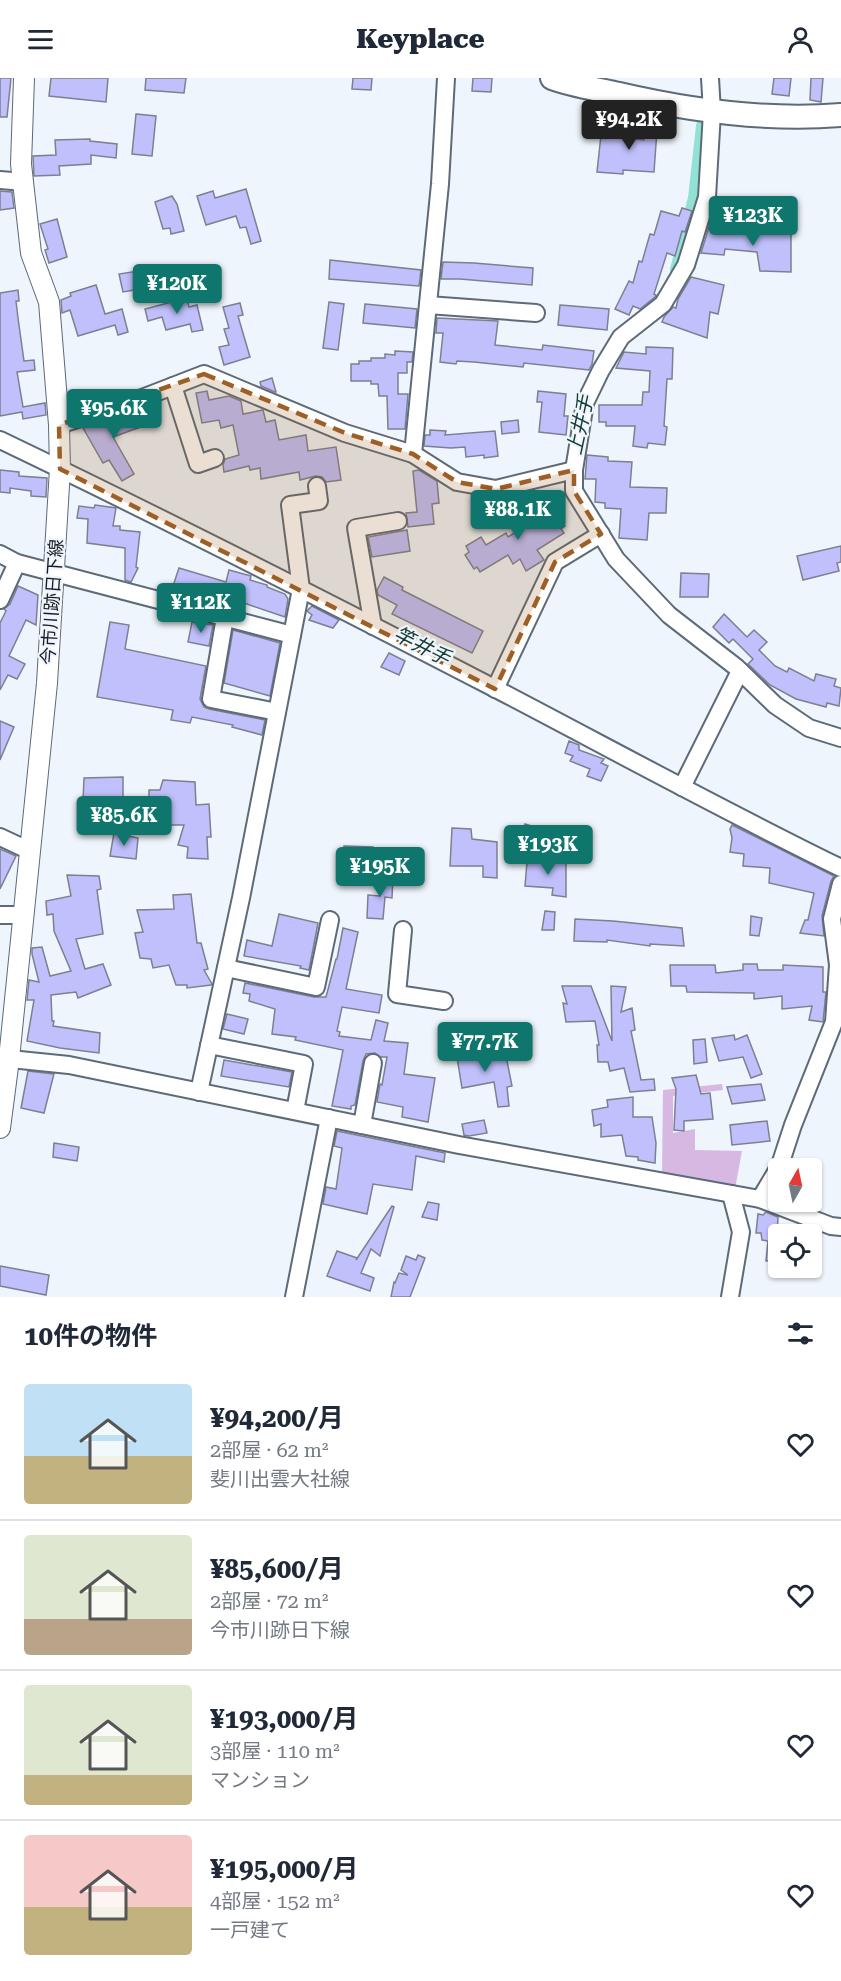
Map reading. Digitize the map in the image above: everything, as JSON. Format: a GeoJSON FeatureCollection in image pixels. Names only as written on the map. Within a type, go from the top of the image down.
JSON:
{"type":"FeatureCollection","features":[{"type":"Feature","properties":{"kind":"main road"},"geometry":{"type":"LineString","coordinates":[[552,78],[672,106],[712,112],[803,118],[841,115]]}},
{"type":"Feature","properties":{"kind":"street","name":"今市川跡日下線"},"geometry":{"type":"LineString","coordinates":[[0,1128],[5,1058],[23,915],[47,683],[60,469],[59,425],[49,302],[31,253],[21,164],[24,78]]}},
{"type":"Feature","properties":{"kind":"street"},"geometry":{"type":"LineString","coordinates":[[413,454],[440,184],[446,78]]}},
{"type":"Feature","properties":{"kind":"street"},"geometry":{"type":"LineString","coordinates":[[710,78],[712,112],[707,197],[686,265],[663,304],[621,337],[601,370],[585,403],[574,471],[574,491],[616,560],[669,615],[740,671],[775,705],[809,728],[841,738]]}},
{"type":"Feature","properties":{"kind":"street"},"geometry":{"type":"LineString","coordinates":[[0,180],[24,182]]}},
{"type":"Feature","properties":{"kind":"street"},"geometry":{"type":"LineString","coordinates":[[428,304],[536,313]]}},
{"type":"Feature","properties":{"kind":"street"},"geometry":{"type":"LineString","coordinates":[[59,425],[204,374],[345,433],[413,454],[457,482],[496,489],[574,471]]}},
{"type":"Feature","properties":{"kind":"street"},"geometry":{"type":"LineString","coordinates":[[173,386],[198,464],[215,458]]}},
{"type":"Feature","properties":{"kind":"street"},"geometry":{"type":"LineString","coordinates":[[0,440],[301,589],[754,826],[841,868]]}},
{"type":"Feature","properties":{"kind":"street"},"geometry":{"type":"LineString","coordinates":[[199,1092],[226,968],[301,589],[290,505],[320,501],[317,486]]}},
{"type":"Feature","properties":{"kind":"street"},"geometry":{"type":"LineString","coordinates":[[373,626],[356,528],[398,520]]}},
{"type":"Feature","properties":{"kind":"street"},"geometry":{"type":"LineString","coordinates":[[495,689],[555,562],[601,534]]}},
{"type":"Feature","properties":{"kind":"street"},"geometry":{"type":"LineString","coordinates":[[0,554],[17,563],[292,635]]}},
{"type":"Feature","properties":{"kind":"street"},"geometry":{"type":"LineString","coordinates":[[0,600],[17,563]]}},
{"type":"Feature","properties":{"kind":"street"},"geometry":{"type":"LineString","coordinates":[[225,616],[211,699],[277,712]]}},
{"type":"Feature","properties":{"kind":"street"},"geometry":{"type":"LineString","coordinates":[[682,787],[740,671]]}},
{"type":"Feature","properties":{"kind":"street"},"geometry":{"type":"LineString","coordinates":[[0,837],[30,851]]}},
{"type":"Feature","properties":{"kind":"street"},"geometry":{"type":"LineString","coordinates":[[782,1158],[793,1125],[834,1022],[838,965],[831,919],[841,884]]}},
{"type":"Feature","properties":{"kind":"street"},"geometry":{"type":"LineString","coordinates":[[0,915],[23,915]]}},
{"type":"Feature","properties":{"kind":"street"},"geometry":{"type":"LineString","coordinates":[[226,968],[316,987],[330,921]]}},
{"type":"Feature","properties":{"kind":"street"},"geometry":{"type":"LineString","coordinates":[[403,930],[397,994],[444,1002]]}},
{"type":"Feature","properties":{"kind":"street"},"geometry":{"type":"LineString","coordinates":[[209,1045],[304,1064],[295,1111]]}},
{"type":"Feature","properties":{"kind":"street"},"geometry":{"type":"LineString","coordinates":[[5,1058],[69,1065],[459,1145],[760,1199],[831,1226],[841,1227]]}},
{"type":"Feature","properties":{"kind":"street"},"geometry":{"type":"LineString","coordinates":[[362,1125],[373,1063]]}},
{"type":"Feature","properties":{"kind":"street"},"geometry":{"type":"LineString","coordinates":[[294,1297],[329,1118]]}},
{"type":"Feature","properties":{"kind":"street"},"geometry":{"type":"LineString","coordinates":[[760,1199],[768,1186]]}},
{"type":"Feature","properties":{"kind":"street"},"geometry":{"type":"LineString","coordinates":[[730,1297],[741,1232],[731,1194]]}},
{"type":"Feature","properties":{"kind":"highlighted area"},"geometry":{"type":"Polygon","coordinates":[[[204,374],[345,433],[413,454],[457,482],[496,489],[574,470],[574,491],[601,534],[555,562],[495,689],[60,469],[59,425],[204,374]]]}},
{"type":"Feature","properties":{"kind":"shaded area"},"geometry":{"type":"Polygon","coordinates":[[[722,1084],[723,1090],[673,1096],[673,1133],[695,1129],[695,1150],[742,1151],[735,1189],[662,1175],[663,1090],[722,1084]]]}},
{"type":"Feature","properties":{"kind":"building"},"geometry":{"type":"Polygon","coordinates":[[[0,78],[11,78],[7,117],[0,117],[0,78]]]}},
{"type":"Feature","properties":{"kind":"building"},"geometry":{"type":"Polygon","coordinates":[[[51,78],[108,78],[106,102],[49,96],[51,78]]]}},
{"type":"Feature","properties":{"kind":"building"},"geometry":{"type":"Polygon","coordinates":[[[146,78],[186,78],[184,93],[145,90],[146,78]]]}},
{"type":"Feature","properties":{"kind":"building"},"geometry":{"type":"Polygon","coordinates":[[[353,78],[372,78],[371,90],[352,89],[353,78]]]}},
{"type":"Feature","properties":{"kind":"building"},"geometry":{"type":"Polygon","coordinates":[[[473,78],[492,78],[491,92],[472,91],[473,78]]]}},
{"type":"Feature","properties":{"kind":"building"},"geometry":{"type":"Polygon","coordinates":[[[774,78],[791,78],[789,96],[772,94],[774,78]]]}},
{"type":"Feature","properties":{"kind":"building"},"geometry":{"type":"Polygon","coordinates":[[[811,78],[823,78],[821,102],[810,100],[811,78]]]}},
{"type":"Feature","properties":{"kind":"building"},"geometry":{"type":"Polygon","coordinates":[[[136,114],[156,116],[152,156],[132,154],[136,114]]]}},
{"type":"Feature","properties":{"kind":"building"},"geometry":{"type":"Polygon","coordinates":[[[646,114],[658,116],[654,172],[623,170],[623,174],[597,172],[601,135],[644,140],[646,114]]]}},
{"type":"Feature","properties":{"kind":"building"},"geometry":{"type":"Polygon","coordinates":[[[90,139],[90,141],[117,144],[116,158],[91,155],[91,164],[59,166],[60,175],[34,176],[33,156],[56,155],[55,140],[90,139]]]}},
{"type":"Feature","properties":{"kind":"building"},"geometry":{"type":"Polygon","coordinates":[[[246,189],[261,241],[251,244],[246,227],[240,228],[236,216],[206,225],[197,196],[213,191],[215,198],[246,189]]]}},
{"type":"Feature","properties":{"kind":"building"},"geometry":{"type":"Polygon","coordinates":[[[0,191],[12,192],[14,208],[0,210],[0,191]]]}},
{"type":"Feature","properties":{"kind":"building"},"geometry":{"type":"Polygon","coordinates":[[[172,196],[177,204],[184,231],[171,234],[170,228],[163,229],[155,202],[172,196]]]}},
{"type":"Feature","properties":{"kind":"building"},"geometry":{"type":"Polygon","coordinates":[[[682,208],[692,211],[685,232],[682,231],[675,256],[667,253],[655,297],[640,309],[633,306],[629,315],[615,309],[629,281],[633,283],[639,261],[642,262],[650,234],[654,235],[661,211],[679,216],[682,208]]]}},
{"type":"Feature","properties":{"kind":"building"},"geometry":{"type":"Polygon","coordinates":[[[57,219],[67,257],[49,263],[45,250],[48,249],[40,224],[57,219]]]}},
{"type":"Feature","properties":{"kind":"building"},"geometry":{"type":"Polygon","coordinates":[[[709,227],[746,231],[746,233],[791,234],[791,272],[760,271],[757,252],[725,249],[724,255],[701,253],[709,227]]]}},
{"type":"Feature","properties":{"kind":"building"},"geometry":{"type":"Polygon","coordinates":[[[330,260],[421,270],[419,286],[329,279],[330,260]]]}},
{"type":"Feature","properties":{"kind":"building"},"geometry":{"type":"Polygon","coordinates":[[[443,262],[533,268],[532,285],[441,279],[443,262]]]}},
{"type":"Feature","properties":{"kind":"building"},"geometry":{"type":"Polygon","coordinates":[[[138,271],[141,289],[123,292],[119,274],[138,271]]]}},
{"type":"Feature","properties":{"kind":"building"},"geometry":{"type":"Polygon","coordinates":[[[691,277],[724,285],[718,314],[710,312],[707,338],[662,322],[673,307],[676,308],[678,299],[691,277]]]}},
{"type":"Feature","properties":{"kind":"building"},"geometry":{"type":"Polygon","coordinates":[[[96,285],[105,314],[122,309],[128,332],[118,335],[115,325],[78,336],[70,310],[62,313],[61,300],[71,296],[70,293],[96,285]]]}},
{"type":"Feature","properties":{"kind":"building"},"geometry":{"type":"Polygon","coordinates":[[[18,290],[19,301],[16,301],[24,361],[34,360],[35,370],[17,372],[23,407],[45,403],[46,415],[23,419],[22,412],[0,416],[0,293],[18,290]]]}},
{"type":"Feature","properties":{"kind":"building"},"geometry":{"type":"Polygon","coordinates":[[[187,298],[189,307],[197,305],[203,330],[192,332],[190,324],[166,330],[162,317],[148,321],[145,309],[187,298]]]}},
{"type":"Feature","properties":{"kind":"building"},"geometry":{"type":"Polygon","coordinates":[[[329,302],[344,304],[338,350],[323,348],[329,302]]]}},
{"type":"Feature","properties":{"kind":"building"},"geometry":{"type":"Polygon","coordinates":[[[240,303],[243,315],[238,316],[250,357],[224,365],[219,347],[229,345],[224,329],[229,328],[223,307],[240,303]]]}},
{"type":"Feature","properties":{"kind":"building"},"geometry":{"type":"Polygon","coordinates":[[[365,304],[417,309],[415,328],[363,323],[365,304]]]}},
{"type":"Feature","properties":{"kind":"building"},"geometry":{"type":"Polygon","coordinates":[[[560,305],[609,309],[607,330],[558,325],[560,305]]]}},
{"type":"Feature","properties":{"kind":"building"},"geometry":{"type":"Polygon","coordinates":[[[437,318],[498,321],[495,345],[542,350],[543,345],[594,351],[592,364],[589,370],[524,363],[523,367],[474,362],[457,361],[456,364],[440,362],[443,333],[436,333],[437,318]]]}},
{"type":"Feature","properties":{"kind":"building"},"geometry":{"type":"Polygon","coordinates":[[[646,347],[673,348],[672,379],[667,379],[665,445],[648,443],[647,448],[633,446],[635,426],[606,426],[606,422],[599,422],[599,405],[642,405],[643,392],[649,392],[650,371],[616,368],[624,352],[646,354],[646,347]]]}},
{"type":"Feature","properties":{"kind":"building"},"geometry":{"type":"Polygon","coordinates":[[[395,351],[413,352],[412,362],[407,362],[407,373],[398,373],[398,394],[408,394],[405,429],[388,429],[387,396],[379,396],[378,384],[371,384],[371,381],[351,381],[351,364],[371,361],[371,358],[385,358],[385,354],[395,355],[395,351]]]}},
{"type":"Feature","properties":{"kind":"building"},"geometry":{"type":"Polygon","coordinates":[[[272,378],[276,392],[261,386],[260,382],[272,378]]]}},
{"type":"Feature","properties":{"kind":"building"},"geometry":{"type":"Polygon","coordinates":[[[207,391],[209,400],[229,396],[241,401],[243,414],[263,410],[266,422],[275,420],[279,440],[306,435],[308,451],[336,447],[341,480],[326,482],[322,477],[316,476],[300,480],[299,472],[261,479],[260,468],[250,470],[249,466],[224,472],[225,459],[239,455],[233,425],[221,428],[219,420],[202,423],[196,393],[207,391]]]}},
{"type":"Feature","properties":{"kind":"building"},"geometry":{"type":"Polygon","coordinates":[[[538,391],[566,394],[564,416],[568,416],[566,435],[539,432],[542,402],[537,402],[538,391]]]}},
{"type":"Feature","properties":{"kind":"building"},"geometry":{"type":"Polygon","coordinates":[[[140,410],[146,425],[113,437],[134,474],[122,481],[109,460],[103,463],[83,428],[140,410]]]}},
{"type":"Feature","properties":{"kind":"building"},"geometry":{"type":"Polygon","coordinates":[[[518,420],[519,432],[502,434],[501,422],[518,420]]]}},
{"type":"Feature","properties":{"kind":"building"},"geometry":{"type":"Polygon","coordinates":[[[430,430],[446,431],[445,435],[495,431],[498,456],[466,457],[465,447],[424,446],[425,435],[430,435],[430,430]]]}},
{"type":"Feature","properties":{"kind":"building"},"geometry":{"type":"Polygon","coordinates":[[[587,455],[608,457],[608,461],[632,462],[630,487],[667,488],[666,513],[649,513],[647,540],[619,538],[621,509],[605,508],[605,503],[595,502],[596,479],[585,479],[587,455]]]}},
{"type":"Feature","properties":{"kind":"building"},"geometry":{"type":"Polygon","coordinates":[[[0,470],[19,472],[19,476],[47,478],[46,497],[31,496],[31,491],[10,488],[10,493],[0,492],[0,470]]]}},
{"type":"Feature","properties":{"kind":"building"},"geometry":{"type":"Polygon","coordinates":[[[419,470],[437,481],[439,503],[432,504],[434,524],[408,527],[406,513],[417,512],[413,471],[419,470]]]}},
{"type":"Feature","properties":{"kind":"building"},"geometry":{"type":"Polygon","coordinates":[[[520,499],[536,499],[542,520],[555,512],[565,526],[561,529],[564,533],[537,550],[544,560],[526,571],[520,559],[513,564],[508,555],[480,572],[477,567],[474,569],[465,555],[469,552],[466,546],[481,537],[486,545],[506,533],[508,537],[527,525],[520,499]]]}},
{"type":"Feature","properties":{"kind":"building"},"geometry":{"type":"Polygon","coordinates":[[[95,505],[116,508],[113,526],[120,526],[120,530],[140,532],[136,567],[138,568],[131,582],[125,580],[125,548],[87,543],[88,519],[77,518],[79,506],[94,508],[95,505]]]}},
{"type":"Feature","properties":{"kind":"building"},"geometry":{"type":"Polygon","coordinates":[[[407,530],[410,551],[372,557],[368,537],[407,530]]]}},
{"type":"Feature","properties":{"kind":"building"},"geometry":{"type":"Polygon","coordinates":[[[841,546],[841,562],[837,563],[839,571],[803,580],[797,556],[841,546]]]}},
{"type":"Feature","properties":{"kind":"building"},"geometry":{"type":"Polygon","coordinates":[[[179,568],[226,582],[229,570],[251,576],[250,580],[285,594],[288,599],[285,617],[241,602],[241,605],[217,599],[216,604],[171,592],[179,568]]]}},
{"type":"Feature","properties":{"kind":"building"},"geometry":{"type":"Polygon","coordinates":[[[681,573],[709,574],[708,597],[680,597],[681,573]]]}},
{"type":"Feature","properties":{"kind":"building"},"geometry":{"type":"Polygon","coordinates":[[[384,577],[403,587],[402,590],[483,631],[472,653],[392,614],[397,605],[378,595],[377,590],[384,577]]]}},
{"type":"Feature","properties":{"kind":"building"},"geometry":{"type":"Polygon","coordinates":[[[18,586],[38,595],[36,625],[26,620],[9,656],[25,664],[17,679],[8,675],[0,690],[0,623],[6,611],[4,609],[10,604],[18,586]]]}},
{"type":"Feature","properties":{"kind":"building"},"geometry":{"type":"Polygon","coordinates":[[[312,606],[339,620],[333,628],[309,620],[312,615],[307,611],[312,606]]]}},
{"type":"Feature","properties":{"kind":"building"},"geometry":{"type":"Polygon","coordinates":[[[724,614],[747,637],[754,630],[767,642],[759,650],[775,666],[787,672],[789,668],[814,681],[816,674],[836,679],[834,686],[841,688],[839,706],[827,703],[826,707],[796,699],[770,685],[748,664],[753,659],[733,639],[729,643],[713,627],[724,614]]]}},
{"type":"Feature","properties":{"kind":"building"},"geometry":{"type":"Polygon","coordinates":[[[110,622],[129,625],[125,649],[206,666],[200,699],[204,707],[265,720],[262,735],[232,727],[233,725],[192,717],[190,723],[171,720],[173,710],[97,697],[110,622]]]}},
{"type":"Feature","properties":{"kind":"building"},"geometry":{"type":"Polygon","coordinates":[[[192,622],[213,625],[209,646],[188,642],[192,622]]]}},
{"type":"Feature","properties":{"kind":"building"},"geometry":{"type":"Polygon","coordinates":[[[233,630],[280,643],[270,696],[224,683],[233,630]]]}},
{"type":"Feature","properties":{"kind":"building"},"geometry":{"type":"Polygon","coordinates":[[[389,653],[405,661],[399,675],[381,667],[389,653]]]}},
{"type":"Feature","properties":{"kind":"building"},"geometry":{"type":"Polygon","coordinates":[[[0,721],[14,727],[0,760],[0,721]]]}},
{"type":"Feature","properties":{"kind":"building"},"geometry":{"type":"Polygon","coordinates":[[[569,741],[579,745],[579,750],[604,759],[601,763],[608,766],[601,781],[587,776],[590,769],[570,761],[573,756],[565,753],[569,741]]]}},
{"type":"Feature","properties":{"kind":"building"},"geometry":{"type":"Polygon","coordinates":[[[123,777],[123,808],[104,809],[102,803],[83,801],[84,778],[123,777]]]}},
{"type":"Feature","properties":{"kind":"building"},"geometry":{"type":"Polygon","coordinates":[[[163,780],[195,782],[196,805],[209,804],[211,837],[207,837],[208,859],[187,858],[188,847],[178,845],[184,825],[162,825],[163,818],[149,816],[149,790],[160,790],[163,780]]]}},
{"type":"Feature","properties":{"kind":"building"},"geometry":{"type":"Polygon","coordinates":[[[525,824],[558,834],[554,850],[518,840],[525,824]]]}},
{"type":"Feature","properties":{"kind":"building"},"geometry":{"type":"Polygon","coordinates":[[[732,825],[834,876],[822,916],[824,936],[800,933],[805,920],[808,920],[814,893],[769,883],[770,868],[743,866],[744,854],[730,852],[732,825]]]}},
{"type":"Feature","properties":{"kind":"building"},"geometry":{"type":"Polygon","coordinates":[[[452,828],[471,829],[472,839],[497,842],[497,878],[483,877],[483,866],[450,866],[452,828]]]}},
{"type":"Feature","properties":{"kind":"building"},"geometry":{"type":"Polygon","coordinates":[[[114,833],[138,838],[136,859],[110,856],[114,833]]]}},
{"type":"Feature","properties":{"kind":"building"},"geometry":{"type":"Polygon","coordinates":[[[344,846],[373,847],[373,851],[385,851],[386,873],[344,871],[344,846]]]}},
{"type":"Feature","properties":{"kind":"building"},"geometry":{"type":"Polygon","coordinates":[[[0,849],[16,856],[0,889],[0,849]]]}},
{"type":"Feature","properties":{"kind":"building"},"geometry":{"type":"Polygon","coordinates":[[[566,861],[566,897],[552,895],[553,888],[525,886],[527,862],[566,861]]]}},
{"type":"Feature","properties":{"kind":"building"},"geometry":{"type":"Polygon","coordinates":[[[381,874],[393,876],[392,898],[385,897],[383,919],[367,918],[368,895],[380,896],[381,874]]]}},
{"type":"Feature","properties":{"kind":"building"},"geometry":{"type":"Polygon","coordinates":[[[67,875],[99,876],[101,889],[97,890],[103,934],[76,939],[85,969],[103,964],[111,985],[78,998],[76,992],[51,995],[52,1021],[54,1021],[53,1026],[100,1033],[99,1053],[27,1041],[34,1000],[27,1000],[29,980],[39,982],[32,948],[42,947],[50,976],[71,971],[54,931],[53,914],[47,915],[46,901],[71,896],[67,875]]]}},
{"type":"Feature","properties":{"kind":"building"},"geometry":{"type":"Polygon","coordinates":[[[191,894],[197,943],[201,943],[208,969],[204,970],[212,984],[187,988],[187,985],[176,985],[169,965],[153,968],[151,959],[140,958],[135,933],[143,932],[137,910],[174,909],[173,895],[191,894]]]}},
{"type":"Feature","properties":{"kind":"building"},"geometry":{"type":"Polygon","coordinates":[[[545,911],[555,912],[554,930],[542,930],[545,911]]]}},
{"type":"Feature","properties":{"kind":"building"},"geometry":{"type":"Polygon","coordinates":[[[279,914],[318,923],[309,970],[300,968],[301,966],[244,956],[247,940],[272,946],[279,914]]]}},
{"type":"Feature","properties":{"kind":"building"},"geometry":{"type":"Polygon","coordinates":[[[751,916],[762,918],[759,936],[750,935],[751,916]]]}},
{"type":"Feature","properties":{"kind":"building"},"geometry":{"type":"Polygon","coordinates":[[[575,919],[682,928],[684,946],[650,944],[650,946],[607,940],[607,942],[574,941],[575,919]]]}},
{"type":"Feature","properties":{"kind":"building"},"geometry":{"type":"Polygon","coordinates":[[[343,928],[358,932],[346,989],[382,995],[379,1013],[342,1007],[337,1031],[340,1032],[339,1036],[371,1040],[376,1020],[388,1023],[384,1041],[408,1043],[404,1074],[435,1078],[428,1122],[402,1117],[403,1107],[377,1102],[387,1057],[381,1057],[375,1053],[366,1054],[363,1061],[355,1105],[351,1106],[351,1109],[332,1106],[343,1050],[295,1040],[296,1037],[272,1034],[275,1009],[249,1001],[250,994],[243,993],[245,983],[314,997],[326,997],[343,928]]]}},
{"type":"Feature","properties":{"kind":"building"},"geometry":{"type":"Polygon","coordinates":[[[743,964],[757,964],[758,970],[783,970],[783,965],[823,967],[823,992],[826,992],[823,1022],[809,1020],[812,1006],[782,1009],[782,996],[754,999],[754,993],[687,992],[686,986],[671,986],[670,965],[715,965],[716,973],[743,970],[743,964]]]}},
{"type":"Feature","properties":{"kind":"building"},"geometry":{"type":"Polygon","coordinates":[[[562,986],[591,986],[612,1041],[611,986],[626,987],[621,1012],[632,1008],[635,1030],[631,1031],[641,1080],[654,1079],[655,1090],[630,1092],[624,1068],[610,1071],[608,1062],[598,1062],[597,1045],[599,1045],[595,1021],[566,1022],[563,1003],[567,1004],[562,986]]]}},
{"type":"Feature","properties":{"kind":"building"},"geometry":{"type":"Polygon","coordinates":[[[227,1014],[248,1019],[244,1034],[223,1029],[227,1014]]]}},
{"type":"Feature","properties":{"kind":"building"},"geometry":{"type":"Polygon","coordinates":[[[734,1035],[735,1040],[747,1035],[762,1074],[751,1078],[743,1057],[719,1061],[712,1038],[734,1035]]]}},
{"type":"Feature","properties":{"kind":"building"},"geometry":{"type":"Polygon","coordinates":[[[705,1039],[707,1062],[694,1064],[693,1040],[705,1039]]]}},
{"type":"Feature","properties":{"kind":"building"},"geometry":{"type":"Polygon","coordinates":[[[481,1048],[483,1059],[506,1056],[512,1086],[507,1087],[509,1106],[498,1107],[494,1082],[462,1088],[456,1051],[481,1048]]]}},
{"type":"Feature","properties":{"kind":"building"},"geometry":{"type":"Polygon","coordinates":[[[224,1060],[292,1072],[289,1087],[221,1076],[224,1060]]]}},
{"type":"Feature","properties":{"kind":"building"},"geometry":{"type":"Polygon","coordinates":[[[28,1071],[54,1074],[44,1113],[21,1108],[28,1071]]]}},
{"type":"Feature","properties":{"kind":"building"},"geometry":{"type":"Polygon","coordinates":[[[696,1075],[701,1094],[710,1093],[713,1119],[684,1121],[684,1131],[674,1130],[676,1089],[672,1078],[696,1075]]]}},
{"type":"Feature","properties":{"kind":"building"},"geometry":{"type":"Polygon","coordinates":[[[761,1084],[765,1100],[732,1104],[727,1087],[761,1084]]]}},
{"type":"Feature","properties":{"kind":"building"},"geometry":{"type":"Polygon","coordinates":[[[633,1097],[633,1117],[652,1117],[656,1143],[655,1163],[638,1160],[638,1157],[626,1156],[622,1135],[601,1137],[601,1124],[594,1126],[592,1110],[608,1107],[607,1100],[633,1097]]]}},
{"type":"Feature","properties":{"kind":"building"},"geometry":{"type":"Polygon","coordinates":[[[484,1120],[487,1133],[464,1135],[462,1124],[484,1120]]]}},
{"type":"Feature","properties":{"kind":"building"},"geometry":{"type":"Polygon","coordinates":[[[767,1121],[770,1141],[732,1145],[730,1125],[767,1121]]]}},
{"type":"Feature","properties":{"kind":"building"},"geometry":{"type":"Polygon","coordinates":[[[337,1131],[445,1153],[444,1162],[416,1156],[412,1190],[373,1184],[367,1214],[323,1204],[326,1187],[336,1189],[342,1148],[334,1146],[337,1131]]]}},
{"type":"Feature","properties":{"kind":"building"},"geometry":{"type":"Polygon","coordinates":[[[54,1143],[79,1147],[77,1161],[53,1157],[54,1143]]]}},
{"type":"Feature","properties":{"kind":"building"},"geometry":{"type":"Polygon","coordinates":[[[428,1202],[439,1204],[437,1220],[422,1217],[428,1202]]]}},
{"type":"Feature","properties":{"kind":"building"},"geometry":{"type":"Polygon","coordinates":[[[392,1206],[394,1207],[380,1256],[371,1249],[361,1273],[374,1278],[370,1291],[327,1276],[337,1251],[357,1258],[356,1260],[392,1206]]]}},
{"type":"Feature","properties":{"kind":"building"},"geometry":{"type":"Polygon","coordinates":[[[766,1212],[778,1217],[778,1224],[768,1224],[768,1241],[762,1240],[761,1233],[756,1233],[758,1214],[763,1215],[766,1212]]]}},
{"type":"Feature","properties":{"kind":"building"},"geometry":{"type":"Polygon","coordinates":[[[418,1255],[425,1258],[410,1297],[391,1297],[394,1282],[399,1273],[408,1275],[401,1270],[406,1256],[416,1260],[418,1255]]]}},
{"type":"Feature","properties":{"kind":"building"},"geometry":{"type":"Polygon","coordinates":[[[0,1266],[49,1275],[46,1295],[0,1286],[0,1266]]]}},
{"type":"Feature","properties":{"kind":"waterway","name":"上井手"},"geometry":{"type":"LineString","coordinates":[[677,270],[695,198],[703,126]]}},
{"type":"Feature","properties":{"kind":"water label","name":"竿井手"},"geometry":{"type":"Point","coordinates":[422,646]}}]}
